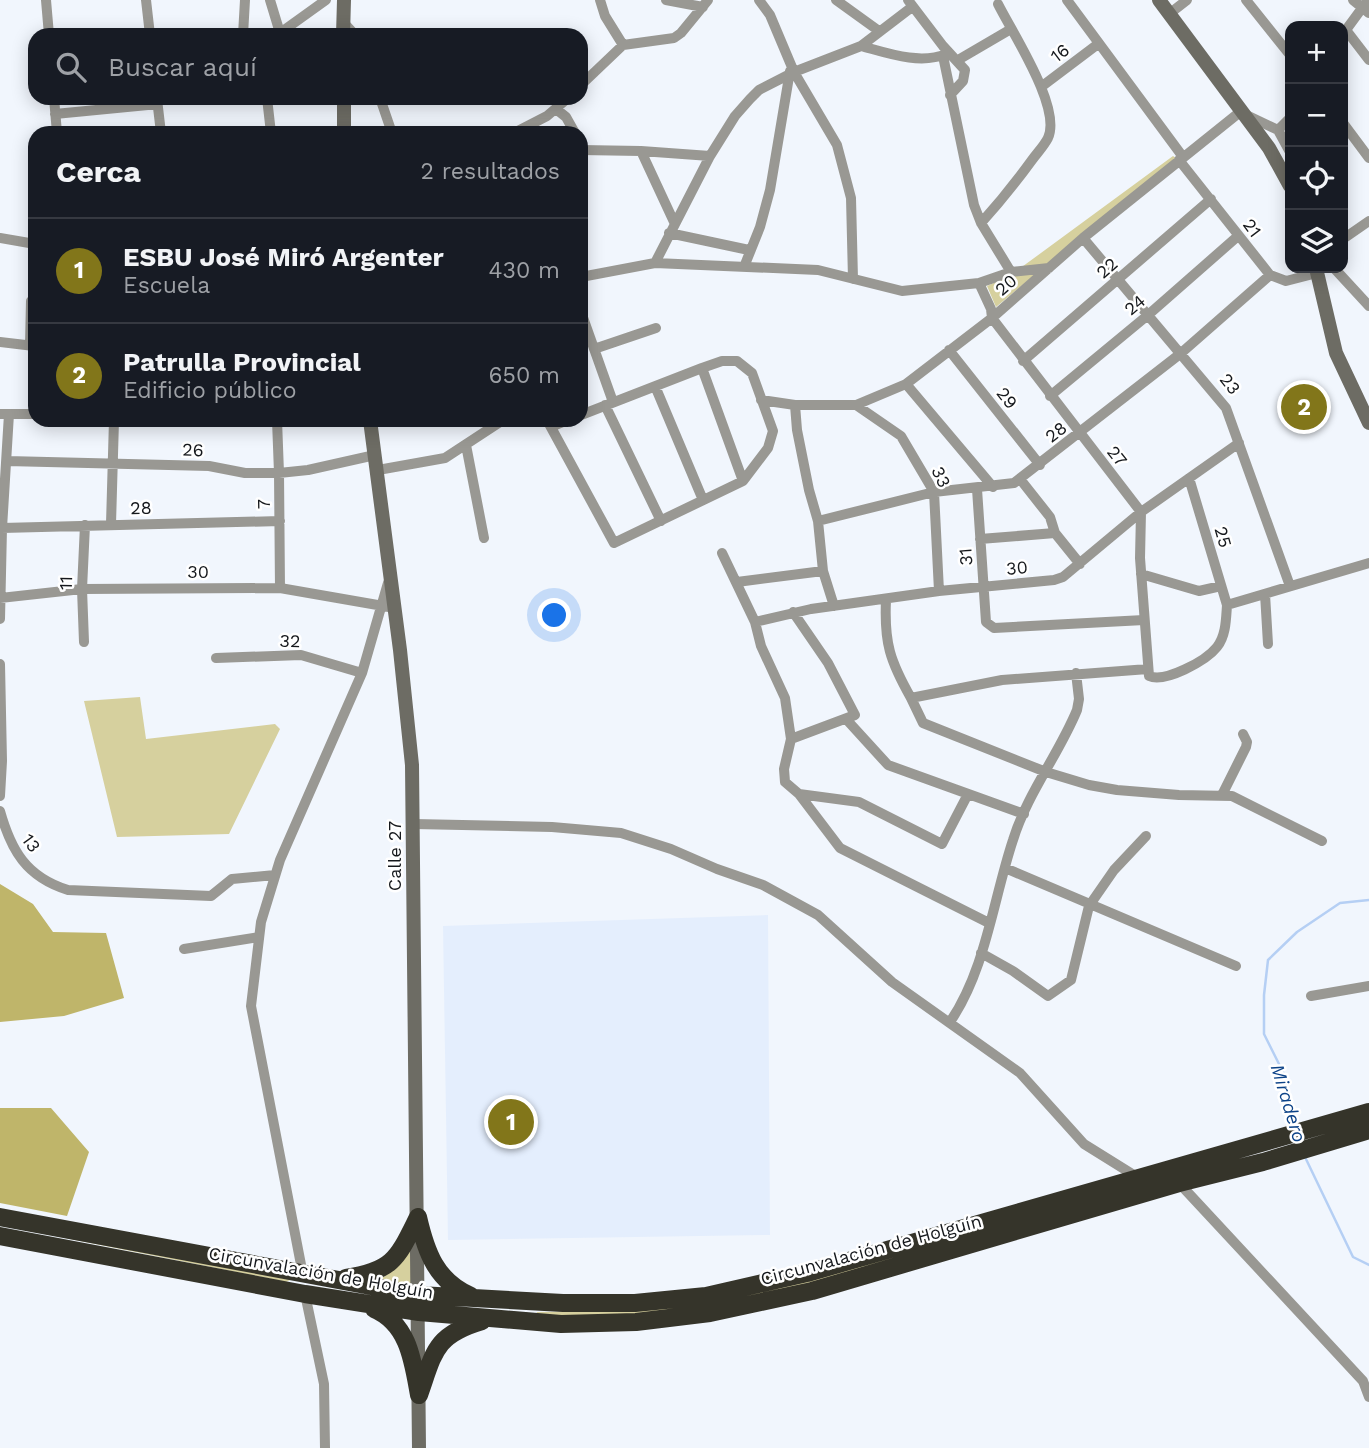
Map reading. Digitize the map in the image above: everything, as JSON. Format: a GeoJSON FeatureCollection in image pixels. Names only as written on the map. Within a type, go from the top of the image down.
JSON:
{"type":"FeatureCollection","features":[{"type":"Feature","properties":{"kind":"highway","name":"Circunvalación de Holguín"},"geometry":{"type":"LineString","coordinates":[[0,1236],[358,1302],[419,1304],[481,1300],[635,1303],[706,1296],[807,1273],[1369,1112]]}},
{"type":"Feature","properties":{"kind":"highway","name":"Circunvalación de Holguín"},"geometry":{"type":"LineString","coordinates":[[0,1217],[333,1280],[488,1320],[561,1324],[636,1322],[710,1313],[812,1292],[1179,1183],[1264,1162],[1369,1130]]}},
{"type":"Feature","properties":{"kind":"highway"},"geometry":{"type":"LineString","coordinates":[[333,1280],[365,1275],[385,1267],[396,1258],[418,1217]]}},
{"type":"Feature","properties":{"kind":"highway"},"geometry":{"type":"LineString","coordinates":[[418,1217],[424,1244],[442,1276],[455,1289],[481,1300]]}},
{"type":"Feature","properties":{"kind":"highway"},"geometry":{"type":"LineString","coordinates":[[358,1302],[391,1319],[401,1330],[411,1354],[419,1395]]}},
{"type":"Feature","properties":{"kind":"highway"},"geometry":{"type":"LineString","coordinates":[[419,1395],[435,1351],[447,1335],[464,1326],[488,1320]]}},
{"type":"Feature","properties":{"kind":"main road"},"geometry":{"type":"LineString","coordinates":[[343,28],[344,0]]}},
{"type":"Feature","properties":{"kind":"main road"},"geometry":{"type":"LineString","coordinates":[[1160,0],[1269,148],[1285,177]]}},
{"type":"Feature","properties":{"kind":"main road"},"geometry":{"type":"LineString","coordinates":[[344,105],[344,126]]}},
{"type":"Feature","properties":{"kind":"main road"},"geometry":{"type":"LineString","coordinates":[[1317,273],[1336,354],[1369,423]]}},
{"type":"Feature","properties":{"kind":"main road","name":"Calle 27"},"geometry":{"type":"LineString","coordinates":[[371,427],[390,572],[388,607],[412,765],[419,1448]]}},
{"type":"Feature","properties":{"kind":"street"},"geometry":{"type":"LineString","coordinates":[[46,0],[48,28]]}},
{"type":"Feature","properties":{"kind":"street"},"geometry":{"type":"LineString","coordinates":[[146,0],[149,28]]}},
{"type":"Feature","properties":{"kind":"street"},"geometry":{"type":"LineString","coordinates":[[243,28],[245,0]]}},
{"type":"Feature","properties":{"kind":"street"},"geometry":{"type":"LineString","coordinates":[[270,0],[279,28]]}},
{"type":"Feature","properties":{"kind":"street"},"geometry":{"type":"LineString","coordinates":[[288,28],[326,0]]}},
{"type":"Feature","properties":{"kind":"street"},"geometry":{"type":"LineString","coordinates":[[600,0],[605,16],[623,45]]}},
{"type":"Feature","properties":{"kind":"street"},"geometry":{"type":"LineString","coordinates":[[666,0],[705,4]]}},
{"type":"Feature","properties":{"kind":"street"},"geometry":{"type":"LineString","coordinates":[[759,0],[770,16],[791,70],[830,129],[844,169],[851,198],[853,279]]}},
{"type":"Feature","properties":{"kind":"street"},"geometry":{"type":"LineString","coordinates":[[836,0],[879,31]]}},
{"type":"Feature","properties":{"kind":"street","name":"21"},"geometry":{"type":"LineString","coordinates":[[1067,0],[1181,159],[1270,275]]}},
{"type":"Feature","properties":{"kind":"street"},"geometry":{"type":"LineString","coordinates":[[1169,14],[1187,0]]}},
{"type":"Feature","properties":{"kind":"street"},"geometry":{"type":"LineString","coordinates":[[1246,0],[1285,49]]}},
{"type":"Feature","properties":{"kind":"street"},"geometry":{"type":"LineString","coordinates":[[654,263],[710,156],[735,116],[750,99],[759,90],[791,70],[861,46],[910,3],[950,56],[963,66],[966,75],[950,95]]}},
{"type":"Feature","properties":{"kind":"street"},"geometry":{"type":"LineString","coordinates":[[588,78],[623,45],[674,38],[705,4]]}},
{"type":"Feature","properties":{"kind":"street"},"geometry":{"type":"LineString","coordinates":[[981,223],[1015,183],[1048,137],[1050,110],[998,4]]}},
{"type":"Feature","properties":{"kind":"street"},"geometry":{"type":"LineString","coordinates":[[1348,26],[1363,5]]}},
{"type":"Feature","properties":{"kind":"street"},"geometry":{"type":"LineString","coordinates":[[861,46],[897,56],[950,56],[1011,29]]}},
{"type":"Feature","properties":{"kind":"street"},"geometry":{"type":"LineString","coordinates":[[1348,36],[1369,60]]}},
{"type":"Feature","properties":{"kind":"street","name":"16"},"geometry":{"type":"LineString","coordinates":[[1041,87],[1098,44]]}},
{"type":"Feature","properties":{"kind":"street"},"geometry":{"type":"LineString","coordinates":[[950,56],[950,95],[974,205],[981,223],[1011,272]]}},
{"type":"Feature","properties":{"kind":"street"},"geometry":{"type":"LineString","coordinates":[[744,267],[760,227],[770,190],[791,70]]}},
{"type":"Feature","properties":{"kind":"street"},"geometry":{"type":"LineString","coordinates":[[54,105],[56,126]]}},
{"type":"Feature","properties":{"kind":"street"},"geometry":{"type":"LineString","coordinates":[[55,114],[126,105]]}},
{"type":"Feature","properties":{"kind":"street"},"geometry":{"type":"LineString","coordinates":[[158,105],[160,126]]}},
{"type":"Feature","properties":{"kind":"street"},"geometry":{"type":"LineString","coordinates":[[268,105],[270,126]]}},
{"type":"Feature","properties":{"kind":"street"},"geometry":{"type":"LineString","coordinates":[[382,105],[390,126]]}},
{"type":"Feature","properties":{"kind":"street"},"geometry":{"type":"LineString","coordinates":[[526,126],[560,105]]}},
{"type":"Feature","properties":{"kind":"street"},"geometry":{"type":"LineString","coordinates":[[556,109],[566,117],[571,126]]}},
{"type":"Feature","properties":{"kind":"street"},"geometry":{"type":"LineString","coordinates":[[1240,112],[1278,130],[1287,147]]}},
{"type":"Feature","properties":{"kind":"street","name":"20"},"geometry":{"type":"LineString","coordinates":[[761,400],[795,405],[856,405],[906,384],[992,318],[1083,239],[1240,112]]}},
{"type":"Feature","properties":{"kind":"street"},"geometry":{"type":"LineString","coordinates":[[1278,130],[1285,123]]}},
{"type":"Feature","properties":{"kind":"street"},"geometry":{"type":"LineString","coordinates":[[1348,130],[1369,158]]}},
{"type":"Feature","properties":{"kind":"street"},"geometry":{"type":"LineString","coordinates":[[588,150],[710,156]]}},
{"type":"Feature","properties":{"kind":"street"},"geometry":{"type":"LineString","coordinates":[[641,151],[674,222]]}},
{"type":"Feature","properties":{"kind":"street","name":"22"},"geometry":{"type":"LineString","coordinates":[[1023,361],[1211,198]]}},
{"type":"Feature","properties":{"kind":"street"},"geometry":{"type":"LineString","coordinates":[[1348,236],[1369,221]]}},
{"type":"Feature","properties":{"kind":"street"},"geometry":{"type":"LineString","coordinates":[[669,233],[750,250]]}},
{"type":"Feature","properties":{"kind":"street","name":"24"},"geometry":{"type":"LineString","coordinates":[[1050,396],[1238,236]]}},
{"type":"Feature","properties":{"kind":"street"},"geometry":{"type":"LineString","coordinates":[[0,238],[28,243]]}},
{"type":"Feature","properties":{"kind":"street","name":"23"},"geometry":{"type":"LineString","coordinates":[[1083,239],[1226,408],[1290,586]]}},
{"type":"Feature","properties":{"kind":"street"},"geometry":{"type":"LineString","coordinates":[[588,277],[654,263],[818,270],[902,291],[979,283],[1011,272],[1049,268]]}},
{"type":"Feature","properties":{"kind":"street"},"geometry":{"type":"LineString","coordinates":[[1270,275],[1286,281],[1311,273]]}},
{"type":"Feature","properties":{"kind":"street"},"geometry":{"type":"LineString","coordinates":[[1339,273],[1369,306]]}},
{"type":"Feature","properties":{"kind":"street","name":"28"},"geometry":{"type":"LineString","coordinates":[[818,521],[934,492],[1014,483],[1180,354],[1270,275]]}},
{"type":"Feature","properties":{"kind":"street","name":"27"},"geometry":{"type":"LineString","coordinates":[[979,283],[991,309],[992,318],[1142,512]]}},
{"type":"Feature","properties":{"kind":"street"},"geometry":{"type":"LineString","coordinates":[[594,349],[656,328]]}},
{"type":"Feature","properties":{"kind":"street"},"geometry":{"type":"LineString","coordinates":[[588,332],[609,404],[661,521]]}},
{"type":"Feature","properties":{"kind":"street"},"geometry":{"type":"LineString","coordinates":[[0,342],[28,345]]}},
{"type":"Feature","properties":{"kind":"street","name":"29"},"geometry":{"type":"LineString","coordinates":[[949,350],[1040,465]]}},
{"type":"Feature","properties":{"kind":"street"},"geometry":{"type":"LineString","coordinates":[[551,427],[614,543],[743,481],[768,448],[773,431],[752,373],[737,361],[722,361],[588,412]]}},
{"type":"Feature","properties":{"kind":"street"},"geometry":{"type":"LineString","coordinates":[[702,368],[743,481]]}},
{"type":"Feature","properties":{"kind":"street"},"geometry":{"type":"LineString","coordinates":[[906,384],[993,487]]}},
{"type":"Feature","properties":{"kind":"street"},"geometry":{"type":"LineString","coordinates":[[655,386],[703,500]]}},
{"type":"Feature","properties":{"kind":"street"},"geometry":{"type":"LineString","coordinates":[[795,405],[797,430],[818,521],[823,570],[834,606]]}},
{"type":"Feature","properties":{"kind":"street","name":"33"},"geometry":{"type":"LineString","coordinates":[[856,405],[901,436],[934,492],[939,591]]}},
{"type":"Feature","properties":{"kind":"street"},"geometry":{"type":"LineString","coordinates":[[0,619],[6,461],[4,414],[28,414]]}},
{"type":"Feature","properties":{"kind":"street"},"geometry":{"type":"LineString","coordinates":[[111,524],[114,427]]}},
{"type":"Feature","properties":{"kind":"street","name":"7"},"geometry":{"type":"LineString","coordinates":[[276,427],[280,588]]}},
{"type":"Feature","properties":{"kind":"street"},"geometry":{"type":"LineString","coordinates":[[378,470],[445,458],[466,445],[483,427]]}},
{"type":"Feature","properties":{"kind":"street","name":"30"},"geometry":{"type":"LineString","coordinates":[[755,622],[793,612],[834,606],[1063,577],[1142,512],[1239,443]]}},
{"type":"Feature","properties":{"kind":"street"},"geometry":{"type":"LineString","coordinates":[[466,445],[484,538]]}},
{"type":"Feature","properties":{"kind":"street","name":"26"},"geometry":{"type":"LineString","coordinates":[[6,461],[209,466],[245,473],[279,473],[308,470],[375,455]]}},
{"type":"Feature","properties":{"kind":"street","name":"25"},"geometry":{"type":"LineString","coordinates":[[1189,478],[1227,605]]}},
{"type":"Feature","properties":{"kind":"street"},"geometry":{"type":"LineString","coordinates":[[1020,479],[1050,517],[1055,533],[1080,564]]}},
{"type":"Feature","properties":{"kind":"street","name":"31"},"geometry":{"type":"LineString","coordinates":[[977,489],[986,622],[994,628],[1144,620]]}},
{"type":"Feature","properties":{"kind":"street"},"geometry":{"type":"LineString","coordinates":[[1142,512],[1141,574],[1149,673]]}},
{"type":"Feature","properties":{"kind":"street","name":"28"},"geometry":{"type":"LineString","coordinates":[[2,528],[280,521]]}},
{"type":"Feature","properties":{"kind":"street","name":"11"},"geometry":{"type":"LineString","coordinates":[[84,642],[82,589],[85,526]]}},
{"type":"Feature","properties":{"kind":"street"},"geometry":{"type":"LineString","coordinates":[[980,539],[1055,533]]}},
{"type":"Feature","properties":{"kind":"street"},"geometry":{"type":"LineString","coordinates":[[722,553],[755,622],[761,646],[785,698],[791,739],[784,768],[785,782],[799,794],[840,848],[989,923]]}},
{"type":"Feature","properties":{"kind":"street"},"geometry":{"type":"LineString","coordinates":[[911,698],[1002,680],[1076,674],[1149,673],[1159,679],[1169,677],[1209,655],[1222,638],[1227,605],[1369,563]]}},
{"type":"Feature","properties":{"kind":"street"},"geometry":{"type":"LineString","coordinates":[[737,582],[823,570]]}},
{"type":"Feature","properties":{"kind":"street"},"geometry":{"type":"LineString","coordinates":[[1141,574],[1199,591],[1221,586]]}},
{"type":"Feature","properties":{"kind":"street","name":"30"},"geometry":{"type":"LineString","coordinates":[[0,598],[82,589],[280,588],[388,607]]}},
{"type":"Feature","properties":{"kind":"street"},"geometry":{"type":"LineString","coordinates":[[1265,594],[1268,644]]}},
{"type":"Feature","properties":{"kind":"street"},"geometry":{"type":"LineString","coordinates":[[886,600],[887,647],[896,672],[923,723],[1046,772],[1089,785],[1179,795],[1232,796],[1322,841]]}},
{"type":"Feature","properties":{"kind":"street"},"geometry":{"type":"LineString","coordinates":[[303,1275],[251,1006],[259,937],[275,875],[388,607]]}},
{"type":"Feature","properties":{"kind":"street"},"geometry":{"type":"LineString","coordinates":[[791,739],[855,715],[828,663],[793,612]]}},
{"type":"Feature","properties":{"kind":"street","name":"32"},"geometry":{"type":"LineString","coordinates":[[216,657],[301,655],[362,673]]}},
{"type":"Feature","properties":{"kind":"street"},"geometry":{"type":"LineString","coordinates":[[0,664],[0,796]]}},
{"type":"Feature","properties":{"kind":"street"},"geometry":{"type":"LineString","coordinates":[[950,1022],[964,1001],[981,953],[1012,840],[1078,705],[1076,674]]}},
{"type":"Feature","properties":{"kind":"street"},"geometry":{"type":"LineString","coordinates":[[846,719],[888,765],[1024,814]]}},
{"type":"Feature","properties":{"kind":"street"},"geometry":{"type":"LineString","coordinates":[[1222,795],[1247,747],[1243,734]]}},
{"type":"Feature","properties":{"kind":"street"},"geometry":{"type":"LineString","coordinates":[[799,794],[859,802],[942,844],[968,794]]}},
{"type":"Feature","properties":{"kind":"street","name":"13"},"geometry":{"type":"LineString","coordinates":[[0,811],[8,840],[31,870],[51,885],[68,891],[211,896],[232,879],[275,875]]}},
{"type":"Feature","properties":{"kind":"street"},"geometry":{"type":"LineString","coordinates":[[414,824],[552,827],[621,833],[671,849],[763,886],[818,915],[892,982],[1020,1073],[1084,1144],[1137,1177]]}},
{"type":"Feature","properties":{"kind":"street"},"geometry":{"type":"LineString","coordinates":[[981,953],[1013,971],[1048,996],[1071,980],[1089,906],[1114,870],[1146,836]]}},
{"type":"Feature","properties":{"kind":"street"},"geometry":{"type":"LineString","coordinates":[[1005,868],[1089,906],[1236,966]]}},
{"type":"Feature","properties":{"kind":"street"},"geometry":{"type":"LineString","coordinates":[[184,949],[259,937]]}},
{"type":"Feature","properties":{"kind":"street"},"geometry":{"type":"LineString","coordinates":[[1311,996],[1369,986]]}},
{"type":"Feature","properties":{"kind":"street"},"geometry":{"type":"LineString","coordinates":[[1179,1183],[1363,1381],[1369,1398]]}},
{"type":"Feature","properties":{"kind":"street"},"geometry":{"type":"LineString","coordinates":[[305,1294],[324,1384],[325,1448]]}},
{"type":"Feature","properties":{"kind":"shaded area"},"geometry":{"type":"Polygon","coordinates":[[[1173,156],[1176,158],[996,307],[987,286],[1011,275],[1173,156]]]}},
{"type":"Feature","properties":{"kind":"shaded area"},"geometry":{"type":"Polygon","coordinates":[[[140,697],[146,739],[275,724],[280,729],[229,834],[117,837],[84,701],[140,697]]]}},
{"type":"Feature","properties":{"kind":"shaded area"},"geometry":{"type":"Polygon","coordinates":[[[0,884],[33,904],[53,932],[106,933],[124,998],[64,1016],[0,1022],[0,884]]]}},
{"type":"Feature","properties":{"kind":"shaded area"},"geometry":{"type":"Polygon","coordinates":[[[768,915],[770,1235],[448,1240],[443,926],[768,915]]]}},
{"type":"Feature","properties":{"kind":"shaded area"},"geometry":{"type":"Polygon","coordinates":[[[0,1108],[51,1108],[89,1152],[67,1216],[0,1203],[0,1108]]]}},
{"type":"Feature","properties":{"kind":"shaded area"},"geometry":{"type":"Polygon","coordinates":[[[1017,1222],[832,1277],[738,1299],[643,1314],[536,1316],[537,1312],[635,1311],[1017,1222]]]}},
{"type":"Feature","properties":{"kind":"shaded area"},"geometry":{"type":"Polygon","coordinates":[[[0,1225],[284,1278],[290,1280],[286,1282],[0,1225]]]}},
{"type":"Feature","properties":{"kind":"shaded area"},"geometry":{"type":"Polygon","coordinates":[[[413,1237],[414,1280],[409,1285],[380,1279],[401,1262],[413,1237]]]}},
{"type":"Feature","properties":{"kind":"waterway","name":"Miradero"},"geometry":{"type":"LineString","coordinates":[[1295,1127],[1285,1076],[1264,1034],[1264,995],[1268,960],[1297,932],[1340,903],[1369,900]]}},
{"type":"Feature","properties":{"kind":"waterway","name":"Miradero"},"geometry":{"type":"LineString","coordinates":[[1305,1157],[1353,1257],[1369,1265]]}},
{"type":"Feature","properties":{"kind":"place","name":"Patrulla Provincial"},"geometry":{"type":"Point","coordinates":[1304,407]}},
{"type":"Feature","properties":{"kind":"place","name":"ESBU José Miró Argenter"},"geometry":{"type":"Point","coordinates":[511,1122]}}]}
